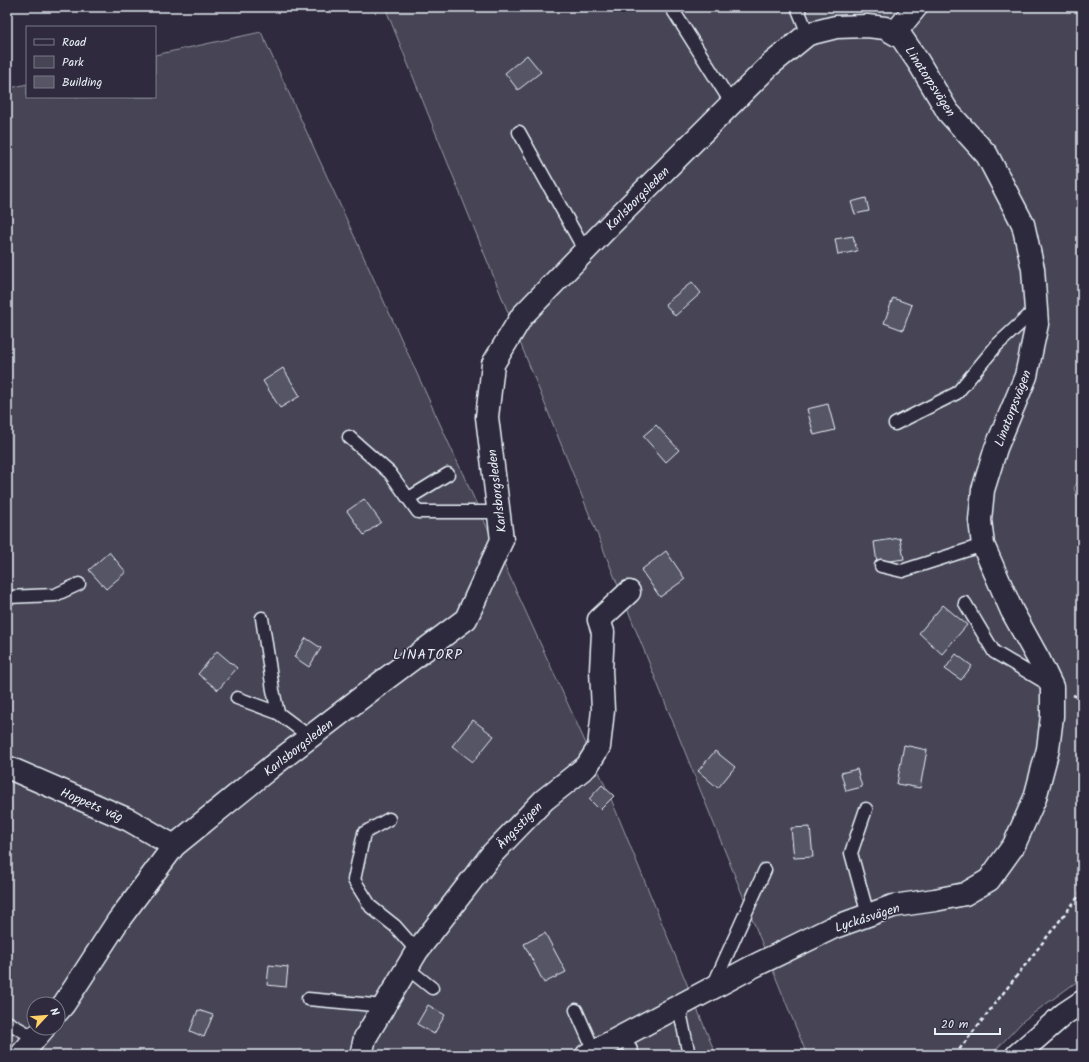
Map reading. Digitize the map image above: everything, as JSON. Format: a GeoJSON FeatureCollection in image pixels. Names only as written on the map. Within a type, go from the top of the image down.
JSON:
{"type":"FeatureCollection","features":[{"type":"Feature","properties":{"kind":"main road"},"geometry":{"type":"LineString","coordinates":[[895,33],[916,7]]}},
{"type":"Feature","properties":{"kind":"main road","name":"Karlsborgsleden"},"geometry":{"type":"LineString","coordinates":[[66,1001],[118,921],[174,846],[310,737],[466,619],[502,540],[487,417],[493,364],[522,316],[770,65],[808,34],[836,26],[867,26],[885,28],[895,33]]}},
{"type":"Feature","properties":{"kind":"main road","name":"Linatorpsvägen"},"geometry":{"type":"LineString","coordinates":[[895,33],[902,38],[919,63],[948,112],[987,155],[1023,224],[1033,269],[1037,324],[1026,376],[996,448],[983,490],[980,520],[983,546],[1012,611],[1052,687]]}},
{"type":"Feature","properties":{"kind":"main road","name":"Ängsstigen"},"geometry":{"type":"LineString","coordinates":[[361,1055],[365,1038],[412,960],[492,854],[544,800],[587,766],[599,747],[603,710],[601,670],[603,632],[599,620],[629,592]]}},
{"type":"Feature","properties":{"kind":"main road","name":"Lyckåsvägen"},"geometry":{"type":"LineString","coordinates":[[591,1053],[629,1046],[679,1007],[750,968],[832,928],[893,906],[965,894],[989,880],[1014,844],[1035,798],[1048,749],[1052,716],[1052,687]]}},
{"type":"Feature","properties":{"kind":"main road","name":"Hoppets väg"},"geometry":{"type":"LineString","coordinates":[[7,767],[129,820],[174,846]]}},
{"type":"Feature","properties":{"kind":"main road"},"geometry":{"type":"LineString","coordinates":[[1017,1055],[1064,1014],[1082,1002]]}},
{"type":"Feature","properties":{"kind":"lane"},"geometry":{"type":"LineString","coordinates":[[671,7],[732,104]]}},
{"type":"Feature","properties":{"kind":"lane"},"geometry":{"type":"LineString","coordinates":[[797,7],[808,34]]}},
{"type":"Feature","properties":{"kind":"lane"},"geometry":{"type":"LineString","coordinates":[[519,132],[585,251]]}},
{"type":"Feature","properties":{"kind":"lane"},"geometry":{"type":"LineString","coordinates":[[895,424],[957,393],[997,345],[1036,309]]}},
{"type":"Feature","properties":{"kind":"lane"},"geometry":{"type":"LineString","coordinates":[[349,437],[390,472],[418,512],[499,512]]}},
{"type":"Feature","properties":{"kind":"lane"},"geometry":{"type":"LineString","coordinates":[[408,498],[448,474]]}},
{"type":"Feature","properties":{"kind":"lane"},"geometry":{"type":"LineString","coordinates":[[881,566],[902,572],[983,546]]}},
{"type":"Feature","properties":{"kind":"lane"},"geometry":{"type":"LineString","coordinates":[[7,597],[55,595],[79,584]]}},
{"type":"Feature","properties":{"kind":"lane"},"geometry":{"type":"LineString","coordinates":[[965,603],[994,652],[1052,687]]}},
{"type":"Feature","properties":{"kind":"lane"},"geometry":{"type":"LineString","coordinates":[[262,618],[278,713]]}},
{"type":"Feature","properties":{"kind":"lane"},"geometry":{"type":"LineString","coordinates":[[237,698],[278,713],[310,737]]}},
{"type":"Feature","properties":{"kind":"lane"},"geometry":{"type":"LineString","coordinates":[[866,809],[851,853],[868,915]]}},
{"type":"Feature","properties":{"kind":"lane"},"geometry":{"type":"LineString","coordinates":[[389,819],[364,833],[354,880],[371,907],[395,926],[412,960],[432,988]]}},
{"type":"Feature","properties":{"kind":"lane"},"geometry":{"type":"LineString","coordinates":[[712,989],[765,870]]}},
{"type":"Feature","properties":{"kind":"lane"},"geometry":{"type":"LineString","coordinates":[[308,999],[384,1006]]}},
{"type":"Feature","properties":{"kind":"lane"},"geometry":{"type":"LineString","coordinates":[[679,1007],[690,1055]]}},
{"type":"Feature","properties":{"kind":"lane"},"geometry":{"type":"LineString","coordinates":[[576,1010],[591,1053]]}},
{"type":"Feature","properties":{"kind":"lane"},"geometry":{"type":"LineString","coordinates":[[7,1022],[33,1045]]}},
{"type":"Feature","properties":{"kind":"path"},"geometry":{"type":"LineString","coordinates":[[955,1055],[1082,892]]}},
{"type":"Feature","properties":{"kind":"green space"},"geometry":{"type":"Polygon","coordinates":[[[385,7],[1082,7],[1082,475],[1074,488],[1082,509],[1082,978],[1024,1020],[991,1055],[807,1055],[385,7]]]}},
{"type":"Feature","properties":{"kind":"green space"},"geometry":{"type":"Polygon","coordinates":[[[261,32],[609,794],[716,1055],[7,1055],[7,89],[26,84],[26,98],[156,98],[156,55],[261,32]]]}},
{"type":"Feature","properties":{"kind":"building"},"geometry":{"type":"Polygon","coordinates":[[[527,55],[541,72],[518,90],[505,73],[527,55]]]}},
{"type":"Feature","properties":{"kind":"building"},"geometry":{"type":"Polygon","coordinates":[[[866,198],[869,211],[855,214],[851,202],[866,198]]]}},
{"type":"Feature","properties":{"kind":"building"},"geometry":{"type":"Polygon","coordinates":[[[853,236],[857,251],[838,255],[835,239],[853,236]]]}},
{"type":"Feature","properties":{"kind":"building"},"geometry":{"type":"Polygon","coordinates":[[[692,282],[701,293],[675,316],[665,304],[692,282]]]}},
{"type":"Feature","properties":{"kind":"building"},"geometry":{"type":"Polygon","coordinates":[[[893,298],[912,305],[903,330],[884,323],[893,298]]]}},
{"type":"Feature","properties":{"kind":"building"},"geometry":{"type":"Polygon","coordinates":[[[283,368],[300,396],[280,408],[263,381],[283,368]]]}},
{"type":"Feature","properties":{"kind":"building"},"geometry":{"type":"Polygon","coordinates":[[[828,404],[835,430],[814,435],[807,409],[828,404]]]}},
{"type":"Feature","properties":{"kind":"building"},"geometry":{"type":"Polygon","coordinates":[[[656,425],[679,450],[666,462],[643,436],[656,425]]]}},
{"type":"Feature","properties":{"kind":"building"},"geometry":{"type":"Polygon","coordinates":[[[364,499],[381,522],[364,535],[347,511],[364,499]]]}},
{"type":"Feature","properties":{"kind":"building"},"geometry":{"type":"Polygon","coordinates":[[[900,538],[904,559],[877,563],[874,542],[900,538]]]}},
{"type":"Feature","properties":{"kind":"building"},"geometry":{"type":"Polygon","coordinates":[[[666,551],[685,579],[660,597],[641,570],[666,551]]]}},
{"type":"Feature","properties":{"kind":"building"},"geometry":{"type":"Polygon","coordinates":[[[109,552],[126,572],[106,589],[89,570],[109,552]]]}},
{"type":"Feature","properties":{"kind":"building"},"geometry":{"type":"Polygon","coordinates":[[[943,605],[967,625],[942,654],[919,633],[943,605]]]}},
{"type":"Feature","properties":{"kind":"building"},"geometry":{"type":"Polygon","coordinates":[[[306,638],[321,648],[309,667],[294,657],[306,638]]]}},
{"type":"Feature","properties":{"kind":"building"},"geometry":{"type":"Polygon","coordinates":[[[217,651],[237,668],[218,690],[198,674],[217,651]]]}},
{"type":"Feature","properties":{"kind":"building"},"geometry":{"type":"Polygon","coordinates":[[[956,654],[972,666],[961,680],[945,669],[956,654]]]}},
{"type":"Feature","properties":{"kind":"building"},"geometry":{"type":"Polygon","coordinates":[[[473,720],[494,736],[473,762],[452,746],[473,720]]]}},
{"type":"Feature","properties":{"kind":"building"},"geometry":{"type":"Polygon","coordinates":[[[904,745],[927,750],[920,788],[897,784],[904,745]]]}},
{"type":"Feature","properties":{"kind":"building"},"geometry":{"type":"Polygon","coordinates":[[[715,751],[735,767],[718,788],[698,771],[715,751]]]}},
{"type":"Feature","properties":{"kind":"building"},"geometry":{"type":"Polygon","coordinates":[[[857,769],[862,787],[846,791],[841,773],[857,769]]]}},
{"type":"Feature","properties":{"kind":"building"},"geometry":{"type":"Polygon","coordinates":[[[602,785],[614,796],[600,810],[589,799],[602,785]]]}},
{"type":"Feature","properties":{"kind":"building"},"geometry":{"type":"Polygon","coordinates":[[[810,827],[813,857],[794,858],[791,828],[810,827]]]}},
{"type":"Feature","properties":{"kind":"building"},"geometry":{"type":"Polygon","coordinates":[[[545,933],[566,972],[544,983],[524,944],[545,933]]]}},
{"type":"Feature","properties":{"kind":"building"},"geometry":{"type":"Polygon","coordinates":[[[269,965],[288,967],[286,987],[267,985],[269,965]]]}},
{"type":"Feature","properties":{"kind":"building"},"geometry":{"type":"Polygon","coordinates":[[[428,1005],[445,1015],[434,1034],[417,1024],[428,1005]]]}},
{"type":"Feature","properties":{"kind":"building"},"geometry":{"type":"Polygon","coordinates":[[[198,1010],[213,1015],[204,1037],[190,1031],[198,1010]]]}},
{"type":"Feature","properties":{"kind":"district","name":"LINATORP"},"geometry":{"type":"Point","coordinates":[428,654]}}]}
